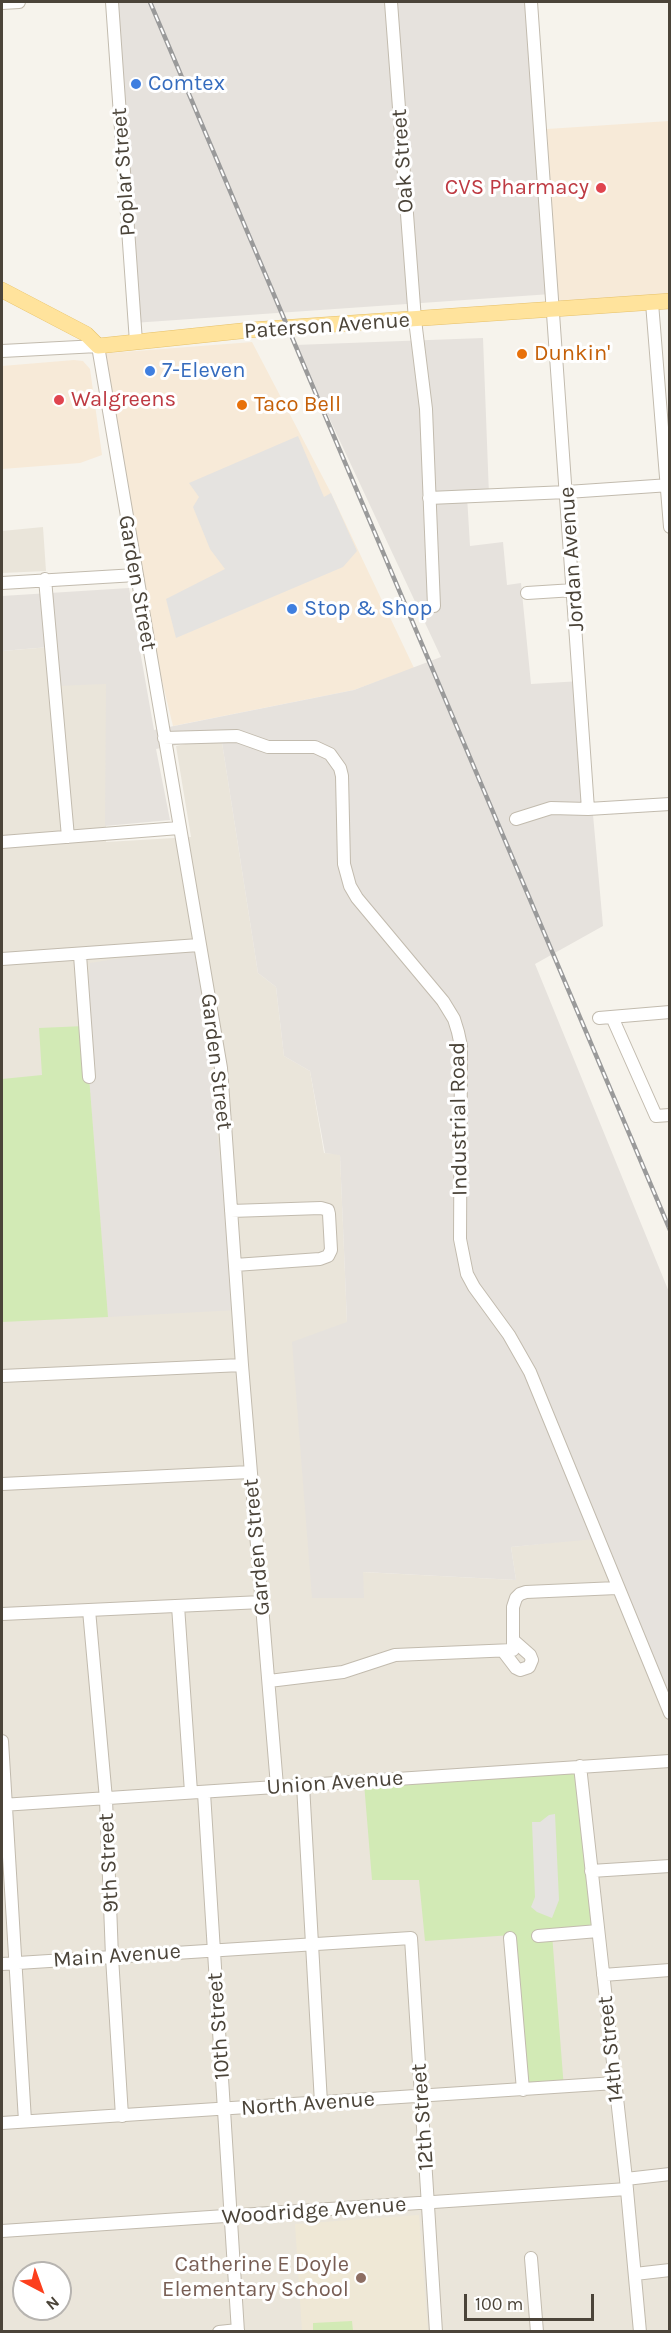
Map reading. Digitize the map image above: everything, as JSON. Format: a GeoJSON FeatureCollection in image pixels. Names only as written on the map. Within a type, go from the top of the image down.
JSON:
{"type":"FeatureCollection","features":[{"type":"Feature","properties":{"kind":"main road"},"geometry":{"type":"LineString","coordinates":[[2,290],[86,334],[98,346]]}},
{"type":"Feature","properties":{"kind":"main road","name":"Paterson Avenue"},"geometry":{"type":"LineString","coordinates":[[98,346],[250,330],[669,301]]}},
{"type":"Feature","properties":{"kind":"street"},"geometry":{"type":"LineString","coordinates":[[2,3],[19,2]]}},
{"type":"Feature","properties":{"kind":"street","name":"Poplar Street"},"geometry":{"type":"LineString","coordinates":[[112,2],[136,342]]}},
{"type":"Feature","properties":{"kind":"street","name":"Oak Street"},"geometry":{"type":"LineString","coordinates":[[391,2],[415,320],[426,409],[434,606]]}},
{"type":"Feature","properties":{"kind":"street","name":"Jordan Avenue"},"geometry":{"type":"LineString","coordinates":[[531,2],[588,809]]}},
{"type":"Feature","properties":{"kind":"street"},"geometry":{"type":"LineString","coordinates":[[651,303],[668,485],[669,527]]}},
{"type":"Feature","properties":{"kind":"street"},"geometry":{"type":"LineString","coordinates":[[2,351],[98,346]]}},
{"type":"Feature","properties":{"kind":"street","name":"Garden Street"},"geometry":{"type":"LineString","coordinates":[[98,346],[221,1068],[250,1472],[277,1786]]}},
{"type":"Feature","properties":{"kind":"street"},"geometry":{"type":"LineString","coordinates":[[429,498],[668,485]]}},
{"type":"Feature","properties":{"kind":"street"},"geometry":{"type":"LineString","coordinates":[[2,583],[136,574]]}},
{"type":"Feature","properties":{"kind":"street"},"geometry":{"type":"LineString","coordinates":[[45,579],[68,837]]}},
{"type":"Feature","properties":{"kind":"street"},"geometry":{"type":"LineString","coordinates":[[527,593],[574,590]]}},
{"type":"Feature","properties":{"kind":"street","name":"Industrial Road"},"geometry":{"type":"LineString","coordinates":[[164,738],[237,736],[268,747],[315,747],[330,754],[340,768],[344,864],[350,886],[357,898],[443,1001],[459,1032],[461,1046],[460,1239],[465,1268],[474,1287],[509,1335],[530,1372],[669,1713]]}},
{"type":"Feature","properties":{"kind":"street"},"geometry":{"type":"LineString","coordinates":[[516,819],[551,808],[588,809],[669,804]]}},
{"type":"Feature","properties":{"kind":"street"},"geometry":{"type":"LineString","coordinates":[[2,842],[179,828]]}},
{"type":"Feature","properties":{"kind":"street"},"geometry":{"type":"LineString","coordinates":[[2,959],[200,945]]}},
{"type":"Feature","properties":{"kind":"street"},"geometry":{"type":"LineString","coordinates":[[80,955],[89,1077]]}},
{"type":"Feature","properties":{"kind":"street"},"geometry":{"type":"LineString","coordinates":[[669,1012],[606,1017],[656,1116],[669,1115]]}},
{"type":"Feature","properties":{"kind":"street"},"geometry":{"type":"LineString","coordinates":[[231,1211],[321,1208],[328,1210],[329,1214],[331,1250],[328,1256],[320,1259],[235,1265]]}},
{"type":"Feature","properties":{"kind":"street"},"geometry":{"type":"LineString","coordinates":[[2,1376],[242,1365]]}},
{"type":"Feature","properties":{"kind":"street"},"geometry":{"type":"LineString","coordinates":[[2,1484],[250,1472]]}},
{"type":"Feature","properties":{"kind":"street"},"geometry":{"type":"LineString","coordinates":[[269,1681],[343,1672],[395,1655],[513,1650],[514,1603],[520,1594],[617,1588]]}},
{"type":"Feature","properties":{"kind":"street"},"geometry":{"type":"LineString","coordinates":[[2,1614],[262,1602]]}},
{"type":"Feature","properties":{"kind":"street"},"geometry":{"type":"LineString","coordinates":[[177,1606],[191,1792]]}},
{"type":"Feature","properties":{"kind":"street","name":"9th Street"},"geometry":{"type":"LineString","coordinates":[[89,1610],[106,1799],[112,1957],[122,2116]]}},
{"type":"Feature","properties":{"kind":"street"},"geometry":{"type":"LineString","coordinates":[[502,1651],[516,1668],[520,1670],[529,1667],[532,1660],[530,1655],[513,1640]]}},
{"type":"Feature","properties":{"kind":"street"},"geometry":{"type":"LineString","coordinates":[[2,1741],[8,1964],[25,2121]]}},
{"type":"Feature","properties":{"kind":"street","name":"Union Avenue"},"geometry":{"type":"LineString","coordinates":[[4,1805],[669,1761]]}},
{"type":"Feature","properties":{"kind":"street","name":"14th Street"},"geometry":{"type":"LineString","coordinates":[[580,1766],[640,2331]]}},
{"type":"Feature","properties":{"kind":"street"},"geometry":{"type":"LineString","coordinates":[[303,1785],[321,2103]]}},
{"type":"Feature","properties":{"kind":"street","name":"10th Street"},"geometry":{"type":"LineString","coordinates":[[204,1793],[238,2331]]}},
{"type":"Feature","properties":{"kind":"street"},"geometry":{"type":"LineString","coordinates":[[591,1872],[669,1866]]}},
{"type":"Feature","properties":{"kind":"street"},"geometry":{"type":"LineString","coordinates":[[538,1936],[598,1931]]}},
{"type":"Feature","properties":{"kind":"street","name":"Main Avenue"},"geometry":{"type":"LineString","coordinates":[[8,1964],[411,1938]]}},
{"type":"Feature","properties":{"kind":"street","name":"12th Street"},"geometry":{"type":"LineString","coordinates":[[411,1938],[436,2331]]}},
{"type":"Feature","properties":{"kind":"street"},"geometry":{"type":"LineString","coordinates":[[510,1938],[523,2090]]}},
{"type":"Feature","properties":{"kind":"street"},"geometry":{"type":"LineString","coordinates":[[603,1975],[669,1970]]}},
{"type":"Feature","properties":{"kind":"street","name":"North Avenue"},"geometry":{"type":"LineString","coordinates":[[2,2123],[615,2084]]}},
{"type":"Feature","properties":{"kind":"street","name":"Woodridge Avenue"},"geometry":{"type":"LineString","coordinates":[[2,2231],[428,2203],[626,2184],[669,2174]]}},
{"type":"Feature","properties":{"kind":"street"},"geometry":{"type":"LineString","coordinates":[[531,2258],[537,2331]]}},
{"type":"Feature","properties":{"kind":"street"},"geometry":{"type":"LineString","coordinates":[[635,2274],[669,2270]]}},
{"type":"Feature","properties":{"kind":"street"},"geometry":{"type":"LineString","coordinates":[[219,2331],[238,2331]]}},
{"type":"Feature","properties":{"kind":"shaded area"},"geometry":{"type":"Polygon","coordinates":[[[108,2],[529,2],[551,294],[133,323],[108,2]]]}},
{"type":"Feature","properties":{"kind":"shaded area"},"geometry":{"type":"Polygon","coordinates":[[[669,121],[669,301],[554,309],[547,129],[669,121]]]}},
{"type":"Feature","properties":{"kind":"shaded area"},"geometry":{"type":"Polygon","coordinates":[[[483,338],[489,495],[467,496],[470,546],[503,542],[507,585],[521,583],[531,684],[581,681],[603,926],[535,964],[669,1292],[669,1715],[595,1539],[511,1547],[516,1580],[363,1572],[364,1598],[312,1598],[292,1342],[347,1322],[340,1155],[325,1153],[310,1071],[284,1056],[276,987],[258,973],[221,736],[156,749],[170,820],[105,826],[106,684],[55,686],[49,647],[2,651],[2,596],[129,588],[154,730],[354,690],[441,657],[295,345],[483,338]]]}},
{"type":"Feature","properties":{"kind":"shaded area"},"geometry":{"type":"Polygon","coordinates":[[[252,342],[331,493],[414,668],[354,690],[173,726],[136,575],[98,354],[252,342]]]}},
{"type":"Feature","properties":{"kind":"shaded area"},"geometry":{"type":"Polygon","coordinates":[[[83,361],[90,369],[102,455],[80,463],[2,469],[2,366],[83,361]]]}},
{"type":"Feature","properties":{"kind":"shaded area"},"geometry":{"type":"Polygon","coordinates":[[[298,436],[324,497],[331,493],[357,551],[343,567],[176,638],[166,599],[225,569],[210,549],[193,507],[199,497],[189,483],[298,436]]]}},
{"type":"Feature","properties":{"kind":"shaded area"},"geometry":{"type":"Polygon","coordinates":[[[43,527],[46,571],[2,573],[2,531],[43,527]]]}},
{"type":"Feature","properties":{"kind":"shaded area"},"geometry":{"type":"Polygon","coordinates":[[[49,647],[106,684],[106,842],[191,837],[176,746],[221,736],[258,973],[276,987],[284,1056],[310,1071],[324,1153],[340,1154],[347,1322],[362,1572],[516,1580],[511,1547],[595,1538],[669,1715],[670,2331],[2,2332],[2,651],[49,647]]]}},
{"type":"Feature","properties":{"kind":"shaded area"},"geometry":{"type":"Polygon","coordinates":[[[196,946],[237,1310],[108,1317],[85,1026],[90,963],[196,946]]]}},
{"type":"Feature","properties":{"kind":"shaded area"},"geometry":{"type":"Polygon","coordinates":[[[555,1814],[559,1900],[552,1918],[531,1907],[535,1897],[532,1822],[540,1822],[549,1815],[555,1814]]]}},
{"type":"Feature","properties":{"kind":"shaded area","name":"Catherine E Doyle Elementary School"},"geometry":{"type":"Polygon","coordinates":[[[419,2215],[428,2331],[302,2331],[295,2224],[419,2215]]]}},
{"type":"Feature","properties":{"kind":"green space"},"geometry":{"type":"Polygon","coordinates":[[[85,1026],[108,1317],[2,1322],[2,1079],[42,1075],[39,1028],[85,1026]]]}},
{"type":"Feature","properties":{"kind":"green space"},"geometry":{"type":"Polygon","coordinates":[[[583,1770],[598,1934],[552,1934],[564,2089],[520,2092],[512,1935],[425,1941],[419,1880],[372,1880],[364,1783],[583,1770]]]}},
{"type":"Feature","properties":{"kind":"green space"},"geometry":{"type":"Polygon","coordinates":[[[352,2321],[353,2331],[313,2331],[313,2323],[352,2321]]]}},
{"type":"Feature","properties":{"kind":"railway"},"geometry":{"type":"LineString","coordinates":[[150,2],[670,1230]]}},
{"type":"Feature","properties":{"kind":"place","name":"Comtex"},"geometry":{"type":"Point","coordinates":[136,84]}},
{"type":"Feature","properties":{"kind":"place","name":"CVS Pharmacy"},"geometry":{"type":"Point","coordinates":[601,188]}},
{"type":"Feature","properties":{"kind":"place","name":"Dunkin'"},"geometry":{"type":"Point","coordinates":[522,354]}},
{"type":"Feature","properties":{"kind":"place","name":"7-Eleven"},"geometry":{"type":"Point","coordinates":[150,371]}},
{"type":"Feature","properties":{"kind":"place","name":"Walgreens"},"geometry":{"type":"Point","coordinates":[59,400]}},
{"type":"Feature","properties":{"kind":"place","name":"Taco Bell"},"geometry":{"type":"Point","coordinates":[242,405]}},
{"type":"Feature","properties":{"kind":"place","name":"Stop & Shop"},"geometry":{"type":"Point","coordinates":[292,609]}},
{"type":"Feature","properties":{"kind":"place","name":"Catherine E Doyle Elementary School"},"geometry":{"type":"Point","coordinates":[361,2278]}}]}
